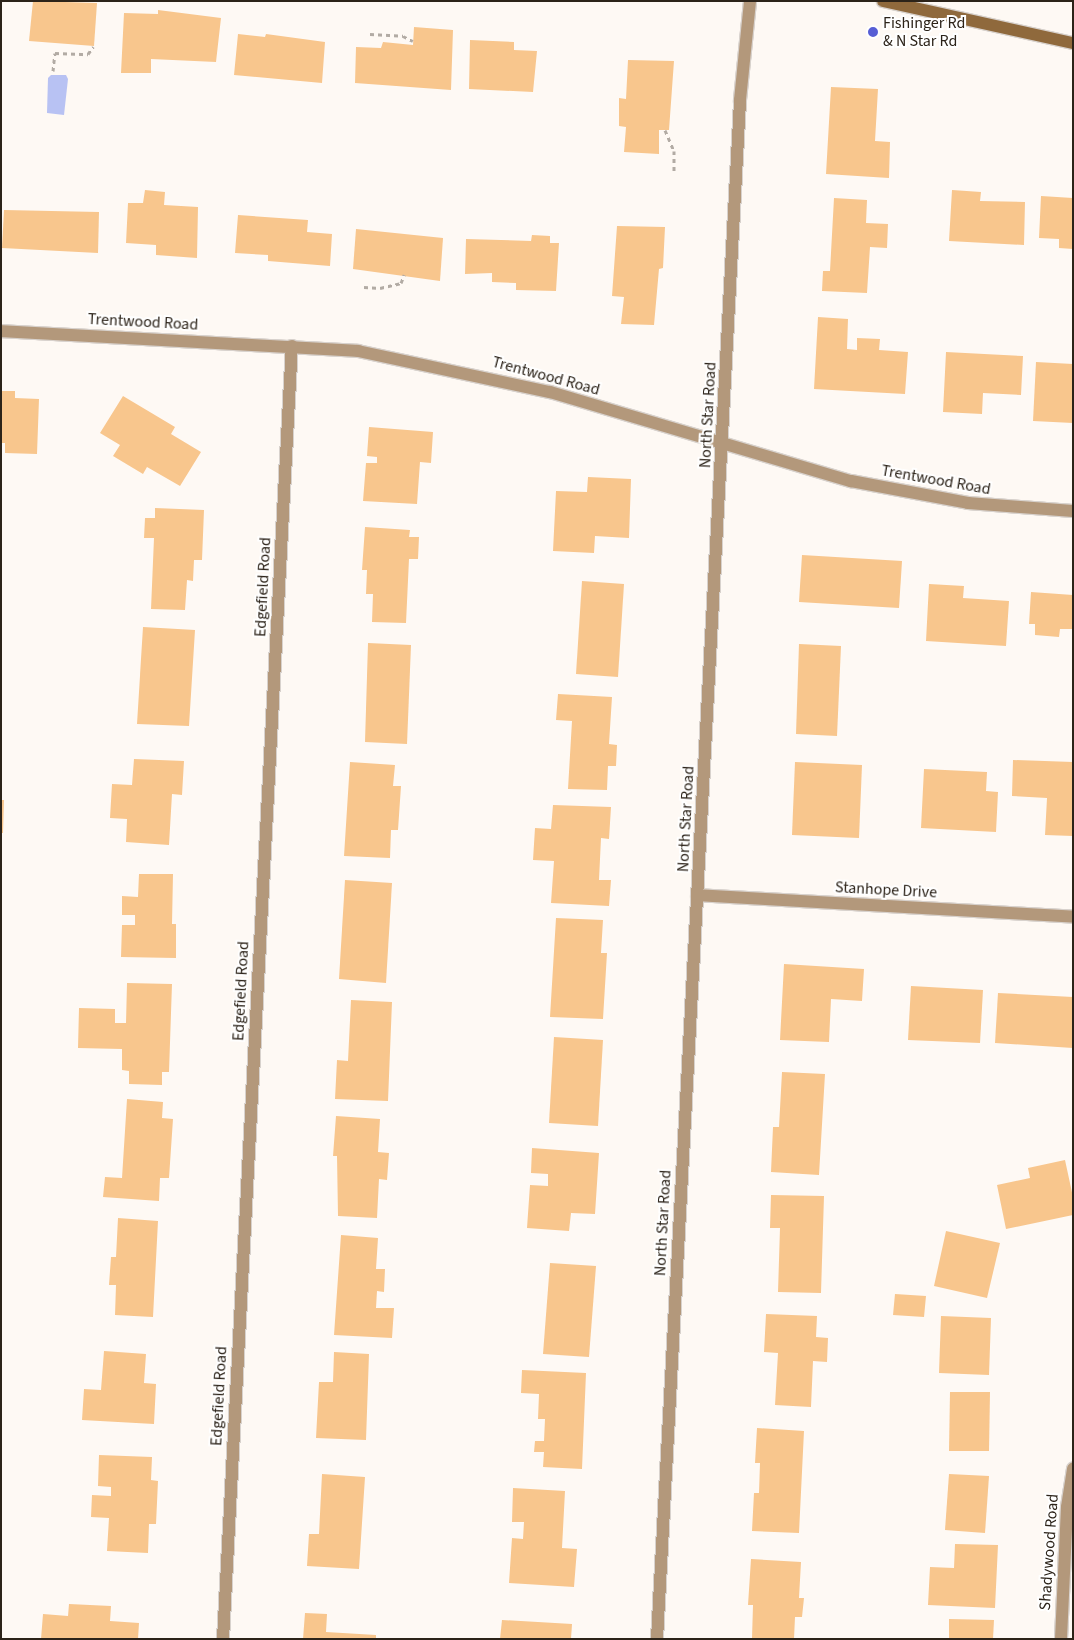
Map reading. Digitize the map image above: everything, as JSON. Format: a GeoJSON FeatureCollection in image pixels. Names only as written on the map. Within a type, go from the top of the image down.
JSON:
{"type":"FeatureCollection","features":[{"type":"Feature","properties":{"kind":"main road"},"geometry":{"type":"LineString","coordinates":[[884,1],[1073,42]]}},
{"type":"Feature","properties":{"kind":"street","name":"North Star Road"},"geometry":{"type":"LineString","coordinates":[[657,1639],[740,100],[750,1]]}},
{"type":"Feature","properties":{"kind":"street","name":"Trentwood Road"},"geometry":{"type":"LineString","coordinates":[[1,331],[358,351],[467,372],[550,392],[850,481],[968,503],[1073,511]]}},
{"type":"Feature","properties":{"kind":"street","name":"Edgefield Road"},"geometry":{"type":"LineString","coordinates":[[223,1639],[292,346]]}},
{"type":"Feature","properties":{"kind":"street","name":"Stanhope Drive"},"geometry":{"type":"LineString","coordinates":[[698,895],[1073,917]]}},
{"type":"Feature","properties":{"kind":"street","name":"Shadywood Road"},"geometry":{"type":"LineString","coordinates":[[1061,1639],[1067,1507],[1073,1468]]}},
{"type":"Feature","properties":{"kind":"path"},"geometry":{"type":"LineString","coordinates":[[370,34],[403,36],[413,41]]}},
{"type":"Feature","properties":{"kind":"path"},"geometry":{"type":"LineString","coordinates":[[54,71],[55,53],[88,54],[93,47]]}},
{"type":"Feature","properties":{"kind":"path"},"geometry":{"type":"LineString","coordinates":[[665,130],[674,151],[674,173]]}},
{"type":"Feature","properties":{"kind":"path"},"geometry":{"type":"LineString","coordinates":[[364,287],[380,288],[401,283],[404,274]]}},
{"type":"Feature","properties":{"kind":"water"},"geometry":{"type":"Polygon","coordinates":[[[51,75],[66,75],[68,79],[64,115],[47,113],[48,78],[51,75]]]}},
{"type":"Feature","properties":{"kind":"building"},"geometry":{"type":"Polygon","coordinates":[[[33,1],[97,3],[94,46],[29,41],[33,1]]]}},
{"type":"Feature","properties":{"kind":"building"},"geometry":{"type":"Polygon","coordinates":[[[158,10],[221,18],[216,62],[151,59],[151,73],[121,73],[124,13],[158,14],[158,10]]]}},
{"type":"Feature","properties":{"kind":"building"},"geometry":{"type":"Polygon","coordinates":[[[414,27],[453,30],[451,90],[355,83],[356,47],[381,48],[383,42],[413,45],[414,27]]]}},
{"type":"Feature","properties":{"kind":"building"},"geometry":{"type":"Polygon","coordinates":[[[238,34],[265,37],[266,34],[325,42],[322,83],[234,75],[238,34]]]}},
{"type":"Feature","properties":{"kind":"building"},"geometry":{"type":"Polygon","coordinates":[[[470,40],[514,42],[514,50],[537,51],[533,92],[469,89],[470,40]]]}},
{"type":"Feature","properties":{"kind":"building"},"geometry":{"type":"Polygon","coordinates":[[[628,60],[674,61],[669,130],[659,130],[659,154],[624,152],[626,127],[619,126],[619,98],[626,99],[628,60]]]}},
{"type":"Feature","properties":{"kind":"building"},"geometry":{"type":"Polygon","coordinates":[[[831,87],[878,89],[875,141],[890,142],[889,178],[826,174],[831,87]]]}},
{"type":"Feature","properties":{"kind":"building"},"geometry":{"type":"Polygon","coordinates":[[[145,190],[165,192],[164,205],[198,207],[197,258],[156,255],[156,245],[126,243],[128,203],[143,203],[145,190]]]}},
{"type":"Feature","properties":{"kind":"building"},"geometry":{"type":"Polygon","coordinates":[[[952,190],[981,192],[980,201],[1025,202],[1024,245],[949,241],[952,190]]]}},
{"type":"Feature","properties":{"kind":"building"},"geometry":{"type":"Polygon","coordinates":[[[1041,196],[1073,198],[1073,249],[1059,248],[1059,239],[1039,238],[1041,196]]]}},
{"type":"Feature","properties":{"kind":"building"},"geometry":{"type":"Polygon","coordinates":[[[834,198],[867,200],[866,223],[888,224],[887,248],[870,247],[867,293],[822,291],[823,271],[830,271],[834,198]]]}},
{"type":"Feature","properties":{"kind":"building"},"geometry":{"type":"Polygon","coordinates":[[[4,210],[99,212],[98,253],[2,248],[4,210]]]}},
{"type":"Feature","properties":{"kind":"building"},"geometry":{"type":"Polygon","coordinates":[[[238,215],[308,220],[307,232],[332,234],[330,266],[268,261],[268,255],[235,253],[238,215]]]}},
{"type":"Feature","properties":{"kind":"building"},"geometry":{"type":"Polygon","coordinates":[[[617,226],[665,227],[663,268],[659,269],[654,325],[621,324],[624,297],[612,296],[617,226]]]}},
{"type":"Feature","properties":{"kind":"building"},"geometry":{"type":"Polygon","coordinates":[[[356,229],[443,238],[440,281],[353,269],[356,229]]]}},
{"type":"Feature","properties":{"kind":"building"},"geometry":{"type":"Polygon","coordinates":[[[532,235],[550,236],[550,243],[559,243],[556,291],[516,290],[516,283],[492,282],[492,273],[465,274],[466,239],[531,241],[532,235]]]}},
{"type":"Feature","properties":{"kind":"building"},"geometry":{"type":"Polygon","coordinates":[[[818,317],[848,319],[847,349],[857,350],[857,338],[880,339],[879,350],[908,352],[905,394],[814,389],[818,317]]]}},
{"type":"Feature","properties":{"kind":"building"},"geometry":{"type":"Polygon","coordinates":[[[946,352],[1023,356],[1021,395],[983,393],[982,414],[943,412],[946,352]]]}},
{"type":"Feature","properties":{"kind":"building"},"geometry":{"type":"Polygon","coordinates":[[[1036,362],[1073,364],[1073,423],[1033,421],[1036,362]]]}},
{"type":"Feature","properties":{"kind":"building"},"geometry":{"type":"Polygon","coordinates":[[[1,391],[15,391],[15,398],[39,399],[37,454],[5,453],[5,443],[1,443],[1,391]]]}},
{"type":"Feature","properties":{"kind":"building"},"geometry":{"type":"Polygon","coordinates":[[[123,396],[175,427],[171,434],[201,452],[180,486],[147,467],[143,474],[113,456],[120,445],[100,433],[123,396]]]}},
{"type":"Feature","properties":{"kind":"building"},"geometry":{"type":"Polygon","coordinates":[[[369,427],[433,432],[431,463],[420,462],[417,504],[363,501],[366,463],[377,463],[377,457],[367,456],[369,427]]]}},
{"type":"Feature","properties":{"kind":"building"},"geometry":{"type":"Polygon","coordinates":[[[588,477],[631,479],[629,538],[595,536],[594,553],[553,551],[556,491],[587,492],[588,477]]]}},
{"type":"Feature","properties":{"kind":"building"},"geometry":{"type":"Polygon","coordinates":[[[155,508],[204,510],[202,560],[194,560],[193,581],[187,580],[185,610],[151,609],[154,538],[144,538],[145,518],[155,518],[155,508]]]}},
{"type":"Feature","properties":{"kind":"building"},"geometry":{"type":"Polygon","coordinates":[[[365,527],[410,530],[409,537],[419,537],[418,559],[409,559],[406,623],[372,622],[373,594],[366,594],[367,570],[362,570],[365,527]]]}},
{"type":"Feature","properties":{"kind":"building"},"geometry":{"type":"Polygon","coordinates":[[[802,555],[902,561],[899,608],[799,602],[802,555]]]}},
{"type":"Feature","properties":{"kind":"building"},"geometry":{"type":"Polygon","coordinates":[[[582,581],[624,584],[618,677],[576,674],[582,581]]]}},
{"type":"Feature","properties":{"kind":"building"},"geometry":{"type":"Polygon","coordinates":[[[929,584],[964,586],[963,598],[1009,601],[1006,646],[926,641],[929,584]]]}},
{"type":"Feature","properties":{"kind":"building"},"geometry":{"type":"Polygon","coordinates":[[[1031,592],[1073,595],[1073,629],[1060,629],[1059,637],[1035,635],[1035,624],[1029,624],[1031,592]]]}},
{"type":"Feature","properties":{"kind":"building"},"geometry":{"type":"Polygon","coordinates":[[[143,627],[195,630],[189,726],[137,724],[143,627]]]}},
{"type":"Feature","properties":{"kind":"building"},"geometry":{"type":"Polygon","coordinates":[[[368,643],[411,645],[407,744],[365,742],[368,643]]]}},
{"type":"Feature","properties":{"kind":"building"},"geometry":{"type":"Polygon","coordinates":[[[799,644],[841,646],[837,736],[796,734],[799,644]]]}},
{"type":"Feature","properties":{"kind":"building"},"geometry":{"type":"Polygon","coordinates":[[[558,694],[612,697],[609,744],[617,745],[616,766],[608,766],[607,790],[568,789],[572,721],[556,720],[558,694]]]}},
{"type":"Feature","properties":{"kind":"building"},"geometry":{"type":"Polygon","coordinates":[[[134,759],[184,761],[182,795],[172,794],[169,845],[126,842],[127,819],[110,818],[112,784],[132,785],[134,759]]]}},
{"type":"Feature","properties":{"kind":"building"},"geometry":{"type":"Polygon","coordinates":[[[1013,760],[1073,762],[1073,836],[1045,835],[1047,798],[1012,796],[1013,760]]]}},
{"type":"Feature","properties":{"kind":"building"},"geometry":{"type":"Polygon","coordinates":[[[350,762],[395,765],[393,786],[401,786],[398,830],[391,830],[390,858],[344,856],[350,762]]]}},
{"type":"Feature","properties":{"kind":"building"},"geometry":{"type":"Polygon","coordinates":[[[795,762],[862,765],[859,838],[792,835],[795,762]]]}},
{"type":"Feature","properties":{"kind":"building"},"geometry":{"type":"Polygon","coordinates":[[[924,769],[987,772],[986,791],[998,792],[996,832],[921,828],[924,769]]]}},
{"type":"Feature","properties":{"kind":"building"},"geometry":{"type":"Polygon","coordinates":[[[1,800],[4,800],[3,833],[1,833],[1,800]]]}},
{"type":"Feature","properties":{"kind":"building"},"geometry":{"type":"Polygon","coordinates":[[[553,805],[611,807],[609,839],[601,838],[599,880],[611,880],[609,906],[551,903],[554,861],[533,860],[535,828],[551,829],[553,805]]]}},
{"type":"Feature","properties":{"kind":"building"},"geometry":{"type":"Polygon","coordinates":[[[139,874],[173,874],[172,924],[176,924],[176,958],[121,957],[122,925],[135,925],[135,915],[122,915],[122,896],[138,897],[139,874]]]}},
{"type":"Feature","properties":{"kind":"building"},"geometry":{"type":"Polygon","coordinates":[[[345,880],[392,883],[386,983],[339,979],[345,880]]]}},
{"type":"Feature","properties":{"kind":"building"},"geometry":{"type":"Polygon","coordinates":[[[556,918],[603,920],[601,953],[607,953],[603,1019],[550,1017],[556,918]]]}},
{"type":"Feature","properties":{"kind":"building"},"geometry":{"type":"Polygon","coordinates":[[[784,964],[864,969],[862,1001],[831,999],[829,1042],[780,1040],[784,964]]]}},
{"type":"Feature","properties":{"kind":"building"},"geometry":{"type":"Polygon","coordinates":[[[127,983],[172,984],[169,1072],[162,1072],[162,1085],[129,1084],[129,1071],[122,1070],[122,1049],[78,1048],[79,1008],[115,1009],[115,1023],[126,1023],[127,983]]]}},
{"type":"Feature","properties":{"kind":"building"},"geometry":{"type":"Polygon","coordinates":[[[911,986],[983,990],[980,1043],[908,1040],[911,986]]]}},
{"type":"Feature","properties":{"kind":"building"},"geometry":{"type":"Polygon","coordinates":[[[998,993],[1073,997],[1073,1048],[995,1043],[998,993]]]}},
{"type":"Feature","properties":{"kind":"building"},"geometry":{"type":"Polygon","coordinates":[[[351,1000],[392,1002],[388,1101],[335,1099],[337,1060],[348,1061],[351,1000]]]}},
{"type":"Feature","properties":{"kind":"building"},"geometry":{"type":"Polygon","coordinates":[[[554,1037],[603,1040],[598,1126],[549,1123],[554,1037]]]}},
{"type":"Feature","properties":{"kind":"building"},"geometry":{"type":"Polygon","coordinates":[[[782,1072],[825,1074],[819,1175],[771,1172],[773,1127],[779,1127],[782,1072]]]}},
{"type":"Feature","properties":{"kind":"building"},"geometry":{"type":"Polygon","coordinates":[[[127,1099],[163,1102],[162,1118],[173,1119],[169,1178],[160,1178],[159,1201],[103,1197],[105,1177],[122,1178],[127,1099]]]}},
{"type":"Feature","properties":{"kind":"building"},"geometry":{"type":"Polygon","coordinates":[[[336,1116],[380,1119],[378,1152],[389,1153],[387,1180],[379,1179],[377,1218],[338,1216],[337,1156],[333,1156],[336,1116]]]}},
{"type":"Feature","properties":{"kind":"building"},"geometry":{"type":"Polygon","coordinates":[[[532,1148],[599,1153],[595,1214],[571,1213],[569,1231],[527,1228],[530,1185],[548,1186],[548,1174],[531,1173],[532,1148]]]}},
{"type":"Feature","properties":{"kind":"building"},"geometry":{"type":"Polygon","coordinates":[[[1065,1160],[1073,1197],[1073,1215],[1006,1229],[997,1185],[1030,1178],[1028,1168],[1065,1160]]]}},
{"type":"Feature","properties":{"kind":"building"},"geometry":{"type":"Polygon","coordinates":[[[771,1195],[824,1196],[821,1293],[778,1292],[780,1228],[770,1228],[771,1195]]]}},
{"type":"Feature","properties":{"kind":"building"},"geometry":{"type":"Polygon","coordinates":[[[118,1218],[158,1221],[153,1317],[115,1315],[116,1285],[109,1285],[111,1257],[116,1257],[118,1218]]]}},
{"type":"Feature","properties":{"kind":"building"},"geometry":{"type":"Polygon","coordinates":[[[946,1231],[1000,1243],[987,1298],[934,1286],[946,1231]]]}},
{"type":"Feature","properties":{"kind":"building"},"geometry":{"type":"Polygon","coordinates":[[[341,1235],[378,1238],[376,1269],[385,1269],[384,1292],[377,1291],[376,1308],[394,1308],[392,1338],[334,1335],[341,1235]]]}},
{"type":"Feature","properties":{"kind":"building"},"geometry":{"type":"Polygon","coordinates":[[[550,1263],[596,1266],[589,1357],[543,1354],[550,1263]]]}},
{"type":"Feature","properties":{"kind":"building"},"geometry":{"type":"Polygon","coordinates":[[[895,1294],[926,1296],[924,1317],[893,1315],[895,1294]]]}},
{"type":"Feature","properties":{"kind":"building"},"geometry":{"type":"Polygon","coordinates":[[[766,1314],[817,1316],[816,1337],[828,1338],[827,1362],[813,1361],[811,1407],[775,1405],[778,1353],[764,1352],[766,1314]]]}},
{"type":"Feature","properties":{"kind":"building"},"geometry":{"type":"Polygon","coordinates":[[[941,1316],[991,1318],[989,1375],[939,1373],[941,1316]]]}},
{"type":"Feature","properties":{"kind":"building"},"geometry":{"type":"Polygon","coordinates":[[[104,1351],[146,1354],[144,1383],[156,1384],[154,1424],[82,1420],[84,1389],[101,1390],[104,1351]]]}},
{"type":"Feature","properties":{"kind":"building"},"geometry":{"type":"Polygon","coordinates":[[[334,1352],[369,1354],[366,1440],[316,1438],[319,1382],[333,1382],[334,1352]]]}},
{"type":"Feature","properties":{"kind":"building"},"geometry":{"type":"Polygon","coordinates":[[[522,1370],[586,1373],[582,1469],[543,1467],[544,1452],[534,1452],[535,1441],[544,1441],[545,1419],[538,1419],[539,1394],[521,1393],[522,1370]]]}},
{"type":"Feature","properties":{"kind":"building"},"geometry":{"type":"Polygon","coordinates":[[[950,1392],[990,1392],[989,1451],[949,1451],[950,1392]]]}},
{"type":"Feature","properties":{"kind":"building"},"geometry":{"type":"Polygon","coordinates":[[[757,1428],[804,1431],[799,1533],[752,1531],[754,1493],[759,1493],[760,1463],[755,1463],[757,1428]]]}},
{"type":"Feature","properties":{"kind":"building"},"geometry":{"type":"Polygon","coordinates":[[[99,1455],[152,1457],[151,1480],[158,1481],[156,1524],[149,1524],[148,1553],[107,1551],[109,1518],[91,1517],[92,1495],[111,1496],[111,1487],[98,1486],[99,1455]]]}},
{"type":"Feature","properties":{"kind":"building"},"geometry":{"type":"Polygon","coordinates":[[[322,1474],[365,1477],[359,1569],[307,1566],[309,1534],[319,1534],[322,1474]]]}},
{"type":"Feature","properties":{"kind":"building"},"geometry":{"type":"Polygon","coordinates":[[[949,1474],[989,1476],[985,1533],[945,1530],[949,1474]]]}},
{"type":"Feature","properties":{"kind":"building"},"geometry":{"type":"Polygon","coordinates":[[[513,1488],[565,1491],[562,1548],[577,1549],[574,1587],[509,1583],[512,1538],[523,1539],[524,1522],[512,1522],[513,1488]]]}},
{"type":"Feature","properties":{"kind":"building"},"geometry":{"type":"Polygon","coordinates":[[[955,1544],[998,1545],[995,1608],[928,1605],[930,1567],[954,1568],[955,1544]]]}},
{"type":"Feature","properties":{"kind":"building"},"geometry":{"type":"Polygon","coordinates":[[[751,1559],[801,1562],[799,1598],[804,1598],[802,1617],[795,1617],[794,1639],[752,1638],[753,1605],[748,1605],[751,1559]]]}},
{"type":"Feature","properties":{"kind":"building"},"geometry":{"type":"Polygon","coordinates":[[[69,1604],[111,1606],[110,1621],[139,1623],[138,1639],[41,1639],[43,1614],[68,1616],[69,1604]]]}},
{"type":"Feature","properties":{"kind":"building"},"geometry":{"type":"Polygon","coordinates":[[[305,1613],[327,1614],[326,1632],[376,1635],[376,1639],[303,1639],[305,1613]]]}},
{"type":"Feature","properties":{"kind":"building"},"geometry":{"type":"Polygon","coordinates":[[[949,1619],[994,1620],[993,1639],[949,1639],[949,1619]]]}},
{"type":"Feature","properties":{"kind":"building"},"geometry":{"type":"Polygon","coordinates":[[[502,1620],[572,1624],[571,1639],[500,1639],[502,1620]]]}},
{"type":"Feature","properties":{"kind":"place","name":"Fishinger Rd & N Star Rd"},"geometry":{"type":"Point","coordinates":[873,32]}}]}
